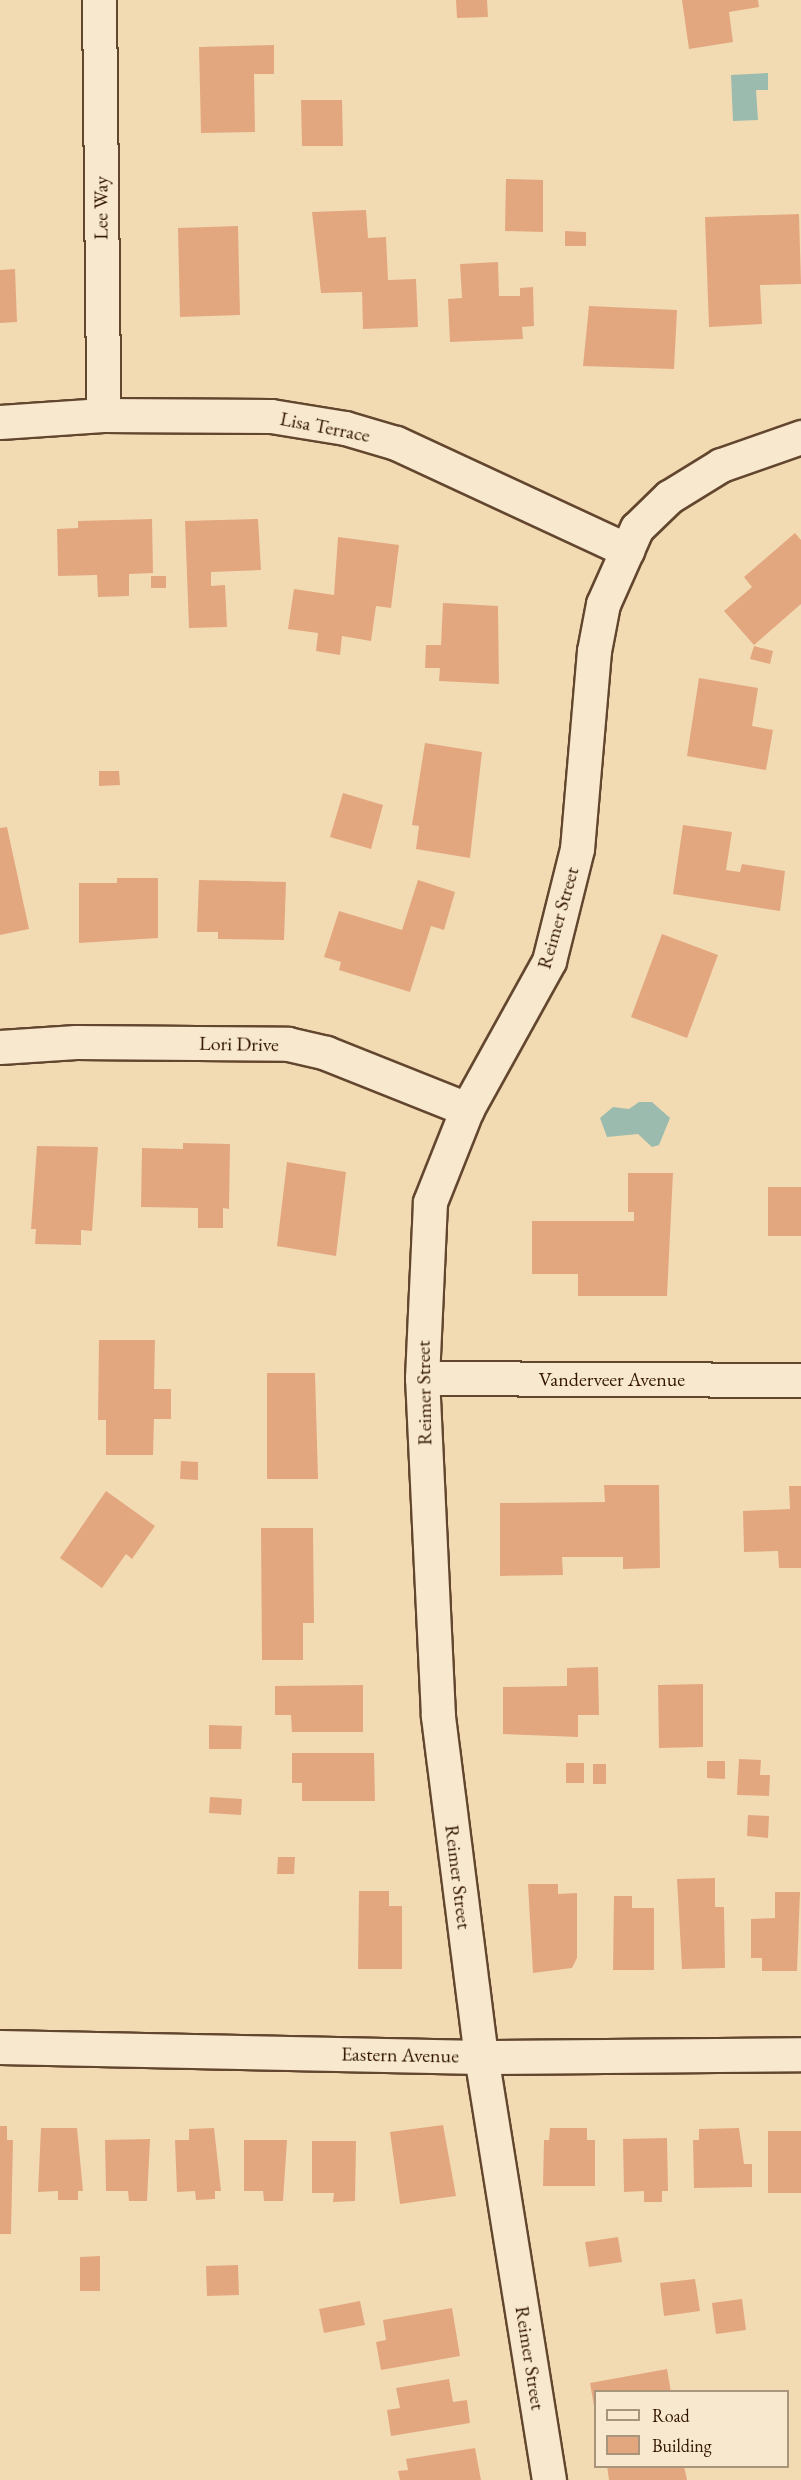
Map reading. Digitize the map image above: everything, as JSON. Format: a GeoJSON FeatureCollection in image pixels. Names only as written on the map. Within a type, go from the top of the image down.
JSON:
{"type":"FeatureCollection","features":[{"type":"Feature","properties":{"kind":"street","name":"Lee Way"},"geometry":{"type":"LineString","coordinates":[[99,0],[103,415]]}},
{"type":"Feature","properties":{"kind":"street","name":"Lisa Terrace"},"geometry":{"type":"LineString","coordinates":[[0,422],[103,415],[271,416],[345,428],[396,443],[627,550]]}},
{"type":"Feature","properties":{"kind":"street","name":"Reimer Street"},"geometry":{"type":"LineString","coordinates":[[549,2480],[481,2057],[438,1716],[422,1378],[430,1202],[467,1109],[549,961],[577,849],[596,642],[603,604],[637,528],[678,492],[721,465],[801,437]]}},
{"type":"Feature","properties":{"kind":"street","name":"Lori Drive"},"geometry":{"type":"LineString","coordinates":[[0,1047],[76,1042],[288,1044],[326,1053],[467,1109]]}},
{"type":"Feature","properties":{"kind":"street","name":"Vanderveer Avenue"},"geometry":{"type":"LineString","coordinates":[[422,1378],[801,1380]]}},
{"type":"Feature","properties":{"kind":"street","name":"Eastern Avenue"},"geometry":{"type":"LineString","coordinates":[[0,2047],[481,2057],[801,2054]]}},
{"type":"Feature","properties":{"kind":"shaded area"},"geometry":{"type":"Polygon","coordinates":[[[768,73],[768,90],[756,90],[758,120],[733,121],[731,75],[768,73]]]}},
{"type":"Feature","properties":{"kind":"shaded area"},"geometry":{"type":"Polygon","coordinates":[[[639,1102],[652,1102],[670,1118],[659,1145],[652,1147],[638,1134],[607,1137],[600,1118],[613,1107],[629,1109],[639,1102]]]}},
{"type":"Feature","properties":{"kind":"building"},"geometry":{"type":"Polygon","coordinates":[[[456,0],[487,0],[488,17],[457,18],[456,0]]]}},
{"type":"Feature","properties":{"kind":"building"},"geometry":{"type":"Polygon","coordinates":[[[682,0],[758,0],[759,7],[729,12],[733,42],[689,49],[682,0]]]}},
{"type":"Feature","properties":{"kind":"building"},"geometry":{"type":"Polygon","coordinates":[[[274,45],[274,74],[254,74],[255,132],[201,133],[199,47],[274,45]]]}},
{"type":"Feature","properties":{"kind":"building"},"geometry":{"type":"Polygon","coordinates":[[[301,100],[342,100],[343,146],[302,146],[301,100]]]}},
{"type":"Feature","properties":{"kind":"building"},"geometry":{"type":"Polygon","coordinates":[[[506,179],[543,180],[543,232],[505,231],[506,179]]]}},
{"type":"Feature","properties":{"kind":"building"},"geometry":{"type":"Polygon","coordinates":[[[366,210],[368,238],[386,237],[388,280],[416,279],[418,327],[363,329],[362,292],[321,293],[312,212],[366,210]]]}},
{"type":"Feature","properties":{"kind":"building"},"geometry":{"type":"Polygon","coordinates":[[[799,214],[801,284],[760,285],[762,324],[709,327],[705,217],[799,214]]]}},
{"type":"Feature","properties":{"kind":"building"},"geometry":{"type":"Polygon","coordinates":[[[238,226],[240,315],[180,317],[178,228],[238,226]]]}},
{"type":"Feature","properties":{"kind":"building"},"geometry":{"type":"Polygon","coordinates":[[[565,231],[586,232],[586,246],[565,246],[565,231]]]}},
{"type":"Feature","properties":{"kind":"building"},"geometry":{"type":"Polygon","coordinates":[[[498,262],[499,296],[520,296],[520,288],[533,287],[534,326],[522,327],[523,339],[450,342],[448,299],[462,298],[460,264],[498,262]]]}},
{"type":"Feature","properties":{"kind":"building"},"geometry":{"type":"Polygon","coordinates":[[[15,269],[17,322],[0,323],[0,270],[15,269]]]}},
{"type":"Feature","properties":{"kind":"building"},"geometry":{"type":"Polygon","coordinates":[[[589,306],[677,310],[674,369],[583,366],[589,306]]]}},
{"type":"Feature","properties":{"kind":"building"},"geometry":{"type":"Polygon","coordinates":[[[152,519],[153,573],[129,574],[129,596],[98,597],[97,575],[58,576],[57,529],[78,528],[78,521],[152,519]]]}},
{"type":"Feature","properties":{"kind":"building"},"geometry":{"type":"Polygon","coordinates":[[[258,519],[261,570],[211,572],[211,586],[225,585],[227,627],[189,628],[185,521],[258,519]]]}},
{"type":"Feature","properties":{"kind":"building"},"geometry":{"type":"Polygon","coordinates":[[[795,533],[801,540],[801,604],[754,645],[724,611],[752,587],[744,577],[795,533]]]}},
{"type":"Feature","properties":{"kind":"building"},"geometry":{"type":"Polygon","coordinates":[[[338,537],[399,545],[391,608],[376,606],[371,641],[342,636],[340,655],[316,651],[318,633],[288,629],[294,589],[334,595],[338,537]]]}},
{"type":"Feature","properties":{"kind":"building"},"geometry":{"type":"Polygon","coordinates":[[[151,576],[166,576],[166,588],[151,588],[151,576]]]}},
{"type":"Feature","properties":{"kind":"building"},"geometry":{"type":"Polygon","coordinates":[[[443,603],[498,606],[499,684],[439,681],[440,668],[425,668],[426,645],[441,645],[443,603]]]}},
{"type":"Feature","properties":{"kind":"building"},"geometry":{"type":"Polygon","coordinates":[[[754,646],[773,651],[770,664],[750,659],[754,646]]]}},
{"type":"Feature","properties":{"kind":"building"},"geometry":{"type":"Polygon","coordinates":[[[699,678],[758,688],[752,726],[773,730],[766,770],[687,756],[699,678]]]}},
{"type":"Feature","properties":{"kind":"building"},"geometry":{"type":"Polygon","coordinates":[[[425,743],[482,752],[470,858],[416,849],[419,826],[412,825],[425,743]]]}},
{"type":"Feature","properties":{"kind":"building"},"geometry":{"type":"Polygon","coordinates":[[[99,771],[119,771],[120,785],[99,786],[99,771]]]}},
{"type":"Feature","properties":{"kind":"building"},"geometry":{"type":"Polygon","coordinates":[[[343,793],[383,805],[371,849],[330,837],[343,793]]]}},
{"type":"Feature","properties":{"kind":"building"},"geometry":{"type":"Polygon","coordinates":[[[683,825],[732,832],[726,870],[740,872],[742,864],[785,871],[780,911],[673,894],[683,825]]]}},
{"type":"Feature","properties":{"kind":"building"},"geometry":{"type":"Polygon","coordinates":[[[7,827],[29,929],[0,935],[0,828],[7,827]]]}},
{"type":"Feature","properties":{"kind":"building"},"geometry":{"type":"Polygon","coordinates":[[[117,878],[158,878],[158,938],[79,943],[79,883],[117,883],[117,878]]]}},
{"type":"Feature","properties":{"kind":"building"},"geometry":{"type":"Polygon","coordinates":[[[199,880],[286,882],[284,940],[218,939],[218,932],[197,932],[199,880]]]}},
{"type":"Feature","properties":{"kind":"building"},"geometry":{"type":"Polygon","coordinates":[[[418,880],[455,892],[444,930],[431,926],[410,992],[339,970],[341,962],[324,957],[339,911],[402,930],[418,880]]]}},
{"type":"Feature","properties":{"kind":"building"},"geometry":{"type":"Polygon","coordinates":[[[662,934],[718,955],[687,1038],[631,1017],[662,934]]]}},
{"type":"Feature","properties":{"kind":"building"},"geometry":{"type":"Polygon","coordinates":[[[183,1143],[230,1144],[229,1209],[223,1208],[223,1228],[198,1228],[198,1208],[141,1207],[142,1148],[183,1149],[183,1143]]]}},
{"type":"Feature","properties":{"kind":"building"},"geometry":{"type":"Polygon","coordinates":[[[37,1146],[98,1147],[92,1231],[81,1230],[81,1245],[35,1244],[36,1229],[31,1229],[37,1146]]]}},
{"type":"Feature","properties":{"kind":"building"},"geometry":{"type":"Polygon","coordinates":[[[287,1162],[346,1172],[336,1256],[277,1246],[287,1162]]]}},
{"type":"Feature","properties":{"kind":"building"},"geometry":{"type":"Polygon","coordinates":[[[628,1173],[673,1173],[667,1296],[578,1296],[578,1274],[532,1274],[532,1221],[634,1221],[634,1212],[628,1212],[628,1173]]]}},
{"type":"Feature","properties":{"kind":"building"},"geometry":{"type":"Polygon","coordinates":[[[768,1187],[801,1187],[801,1236],[768,1236],[768,1187]]]}},
{"type":"Feature","properties":{"kind":"building"},"geometry":{"type":"Polygon","coordinates":[[[99,1340],[155,1340],[154,1389],[171,1389],[171,1419],[154,1419],[153,1455],[106,1455],[106,1420],[98,1420],[99,1340]]]}},
{"type":"Feature","properties":{"kind":"building"},"geometry":{"type":"Polygon","coordinates":[[[267,1373],[315,1373],[318,1479],[267,1479],[267,1373]]]}},
{"type":"Feature","properties":{"kind":"building"},"geometry":{"type":"Polygon","coordinates":[[[181,1461],[198,1462],[198,1480],[180,1479],[181,1461]]]}},
{"type":"Feature","properties":{"kind":"building"},"geometry":{"type":"Polygon","coordinates":[[[604,1485],[659,1485],[660,1568],[623,1569],[623,1557],[562,1557],[563,1575],[500,1576],[500,1503],[605,1502],[604,1485]]]}},
{"type":"Feature","properties":{"kind":"building"},"geometry":{"type":"Polygon","coordinates":[[[789,1486],[801,1486],[801,1568],[779,1568],[778,1551],[744,1552],[743,1511],[790,1509],[789,1486]]]}},
{"type":"Feature","properties":{"kind":"building"},"geometry":{"type":"Polygon","coordinates":[[[106,1491],[155,1526],[132,1559],[126,1554],[102,1588],[60,1558],[106,1491]]]}},
{"type":"Feature","properties":{"kind":"building"},"geometry":{"type":"Polygon","coordinates":[[[261,1528],[313,1528],[314,1623],[303,1623],[303,1660],[262,1660],[261,1528]]]}},
{"type":"Feature","properties":{"kind":"building"},"geometry":{"type":"Polygon","coordinates":[[[598,1667],[599,1715],[578,1715],[578,1737],[503,1734],[503,1687],[567,1686],[567,1668],[598,1667]]]}},
{"type":"Feature","properties":{"kind":"building"},"geometry":{"type":"Polygon","coordinates":[[[703,1684],[703,1747],[659,1748],[658,1685],[703,1684]]]}},
{"type":"Feature","properties":{"kind":"building"},"geometry":{"type":"Polygon","coordinates":[[[363,1685],[363,1732],[292,1732],[291,1715],[275,1715],[275,1686],[363,1685]]]}},
{"type":"Feature","properties":{"kind":"building"},"geometry":{"type":"Polygon","coordinates":[[[209,1725],[242,1726],[241,1749],[209,1749],[209,1725]]]}},
{"type":"Feature","properties":{"kind":"building"},"geometry":{"type":"Polygon","coordinates":[[[292,1753],[374,1753],[375,1801],[302,1801],[302,1783],[292,1783],[292,1753]]]}},
{"type":"Feature","properties":{"kind":"building"},"geometry":{"type":"Polygon","coordinates":[[[739,1759],[761,1760],[760,1775],[770,1775],[769,1796],[737,1795],[739,1759]]]}},
{"type":"Feature","properties":{"kind":"building"},"geometry":{"type":"Polygon","coordinates":[[[707,1761],[725,1761],[725,1779],[707,1778],[707,1761]]]}},
{"type":"Feature","properties":{"kind":"building"},"geometry":{"type":"Polygon","coordinates":[[[566,1763],[584,1763],[584,1783],[566,1783],[566,1763]]]}},
{"type":"Feature","properties":{"kind":"building"},"geometry":{"type":"Polygon","coordinates":[[[593,1764],[606,1764],[606,1784],[593,1784],[593,1764]]]}},
{"type":"Feature","properties":{"kind":"building"},"geometry":{"type":"Polygon","coordinates":[[[210,1797],[242,1799],[241,1815],[209,1813],[210,1797]]]}},
{"type":"Feature","properties":{"kind":"building"},"geometry":{"type":"Polygon","coordinates":[[[748,1815],[769,1816],[768,1838],[747,1836],[748,1815]]]}},
{"type":"Feature","properties":{"kind":"building"},"geometry":{"type":"Polygon","coordinates":[[[278,1857],[295,1857],[294,1874],[277,1874],[278,1857]]]}},
{"type":"Feature","properties":{"kind":"building"},"geometry":{"type":"Polygon","coordinates":[[[715,1878],[715,1907],[724,1907],[725,1968],[682,1969],[677,1879],[715,1878]]]}},
{"type":"Feature","properties":{"kind":"building"},"geometry":{"type":"Polygon","coordinates":[[[528,1884],[558,1884],[558,1894],[577,1893],[577,1958],[572,1968],[533,1973],[528,1884]]]}},
{"type":"Feature","properties":{"kind":"building"},"geometry":{"type":"Polygon","coordinates":[[[359,1891],[389,1891],[389,1906],[402,1906],[402,1969],[358,1969],[359,1891]]]}},
{"type":"Feature","properties":{"kind":"building"},"geometry":{"type":"Polygon","coordinates":[[[775,1892],[800,1892],[797,1971],[762,1971],[762,1958],[751,1958],[751,1919],[775,1918],[775,1892]]]}},
{"type":"Feature","properties":{"kind":"building"},"geometry":{"type":"Polygon","coordinates":[[[614,1896],[632,1896],[632,1908],[654,1908],[654,1970],[613,1970],[614,1896]]]}},
{"type":"Feature","properties":{"kind":"building"},"geometry":{"type":"Polygon","coordinates":[[[443,2125],[456,2196],[400,2204],[390,2132],[443,2125]]]}},
{"type":"Feature","properties":{"kind":"building"},"geometry":{"type":"Polygon","coordinates":[[[0,2126],[7,2126],[7,2140],[13,2140],[11,2234],[0,2234],[0,2126]]]}},
{"type":"Feature","properties":{"kind":"building"},"geometry":{"type":"Polygon","coordinates":[[[41,2128],[77,2128],[83,2191],[78,2191],[78,2200],[58,2200],[58,2191],[38,2192],[41,2128]]]}},
{"type":"Feature","properties":{"kind":"building"},"geometry":{"type":"Polygon","coordinates":[[[214,2128],[221,2191],[215,2191],[215,2199],[196,2200],[195,2191],[177,2192],[175,2140],[189,2140],[189,2129],[214,2128]]]}},
{"type":"Feature","properties":{"kind":"building"},"geometry":{"type":"Polygon","coordinates":[[[550,2128],[587,2128],[587,2140],[595,2140],[595,2186],[543,2186],[544,2140],[549,2140],[550,2128]]]}},
{"type":"Feature","properties":{"kind":"building"},"geometry":{"type":"Polygon","coordinates":[[[739,2128],[744,2164],[752,2164],[752,2187],[694,2188],[693,2140],[699,2140],[699,2129],[739,2128]]]}},
{"type":"Feature","properties":{"kind":"building"},"geometry":{"type":"Polygon","coordinates":[[[768,2131],[801,2131],[801,2193],[768,2193],[768,2131]]]}},
{"type":"Feature","properties":{"kind":"building"},"geometry":{"type":"Polygon","coordinates":[[[667,2138],[668,2191],[662,2191],[662,2202],[644,2202],[644,2191],[624,2192],[623,2139],[667,2138]]]}},
{"type":"Feature","properties":{"kind":"building"},"geometry":{"type":"Polygon","coordinates":[[[150,2139],[147,2201],[129,2201],[128,2191],[106,2191],[105,2140],[150,2139]]]}},
{"type":"Feature","properties":{"kind":"building"},"geometry":{"type":"Polygon","coordinates":[[[244,2140],[287,2140],[283,2201],[264,2201],[263,2191],[244,2191],[244,2140]]]}},
{"type":"Feature","properties":{"kind":"building"},"geometry":{"type":"Polygon","coordinates":[[[312,2141],[356,2141],[355,2201],[333,2202],[334,2193],[312,2193],[312,2141]]]}},
{"type":"Feature","properties":{"kind":"building"},"geometry":{"type":"Polygon","coordinates":[[[618,2237],[622,2262],[589,2267],[585,2242],[618,2237]]]}},
{"type":"Feature","properties":{"kind":"building"},"geometry":{"type":"Polygon","coordinates":[[[100,2256],[100,2291],[80,2291],[80,2257],[100,2256]]]}},
{"type":"Feature","properties":{"kind":"building"},"geometry":{"type":"Polygon","coordinates":[[[238,2265],[239,2295],[207,2296],[206,2266],[238,2265]]]}},
{"type":"Feature","properties":{"kind":"building"},"geometry":{"type":"Polygon","coordinates":[[[695,2279],[700,2311],[664,2316],[660,2283],[695,2279]]]}},
{"type":"Feature","properties":{"kind":"building"},"geometry":{"type":"Polygon","coordinates":[[[742,2299],[746,2330],[716,2334],[712,2303],[742,2299]]]}},
{"type":"Feature","properties":{"kind":"building"},"geometry":{"type":"Polygon","coordinates":[[[360,2301],[365,2325],[324,2333],[319,2309],[360,2301]]]}},
{"type":"Feature","properties":{"kind":"building"},"geometry":{"type":"Polygon","coordinates":[[[452,2308],[460,2356],[381,2370],[376,2342],[386,2340],[383,2320],[452,2308]]]}},
{"type":"Feature","properties":{"kind":"building"},"geometry":{"type":"Polygon","coordinates":[[[667,2369],[671,2390],[594,2390],[594,2406],[590,2383],[667,2369]]]}},
{"type":"Feature","properties":{"kind":"building"},"geometry":{"type":"Polygon","coordinates":[[[449,2379],[453,2402],[467,2400],[470,2423],[391,2436],[387,2410],[400,2408],[396,2388],[449,2379]]]}},
{"type":"Feature","properties":{"kind":"building"},"geometry":{"type":"Polygon","coordinates":[[[475,2448],[481,2480],[400,2480],[398,2471],[408,2470],[406,2459],[475,2448]]]}},
{"type":"Feature","properties":{"kind":"building"},"geometry":{"type":"Polygon","coordinates":[[[607,2468],[684,2468],[687,2480],[609,2480],[607,2468]]]}}]}
